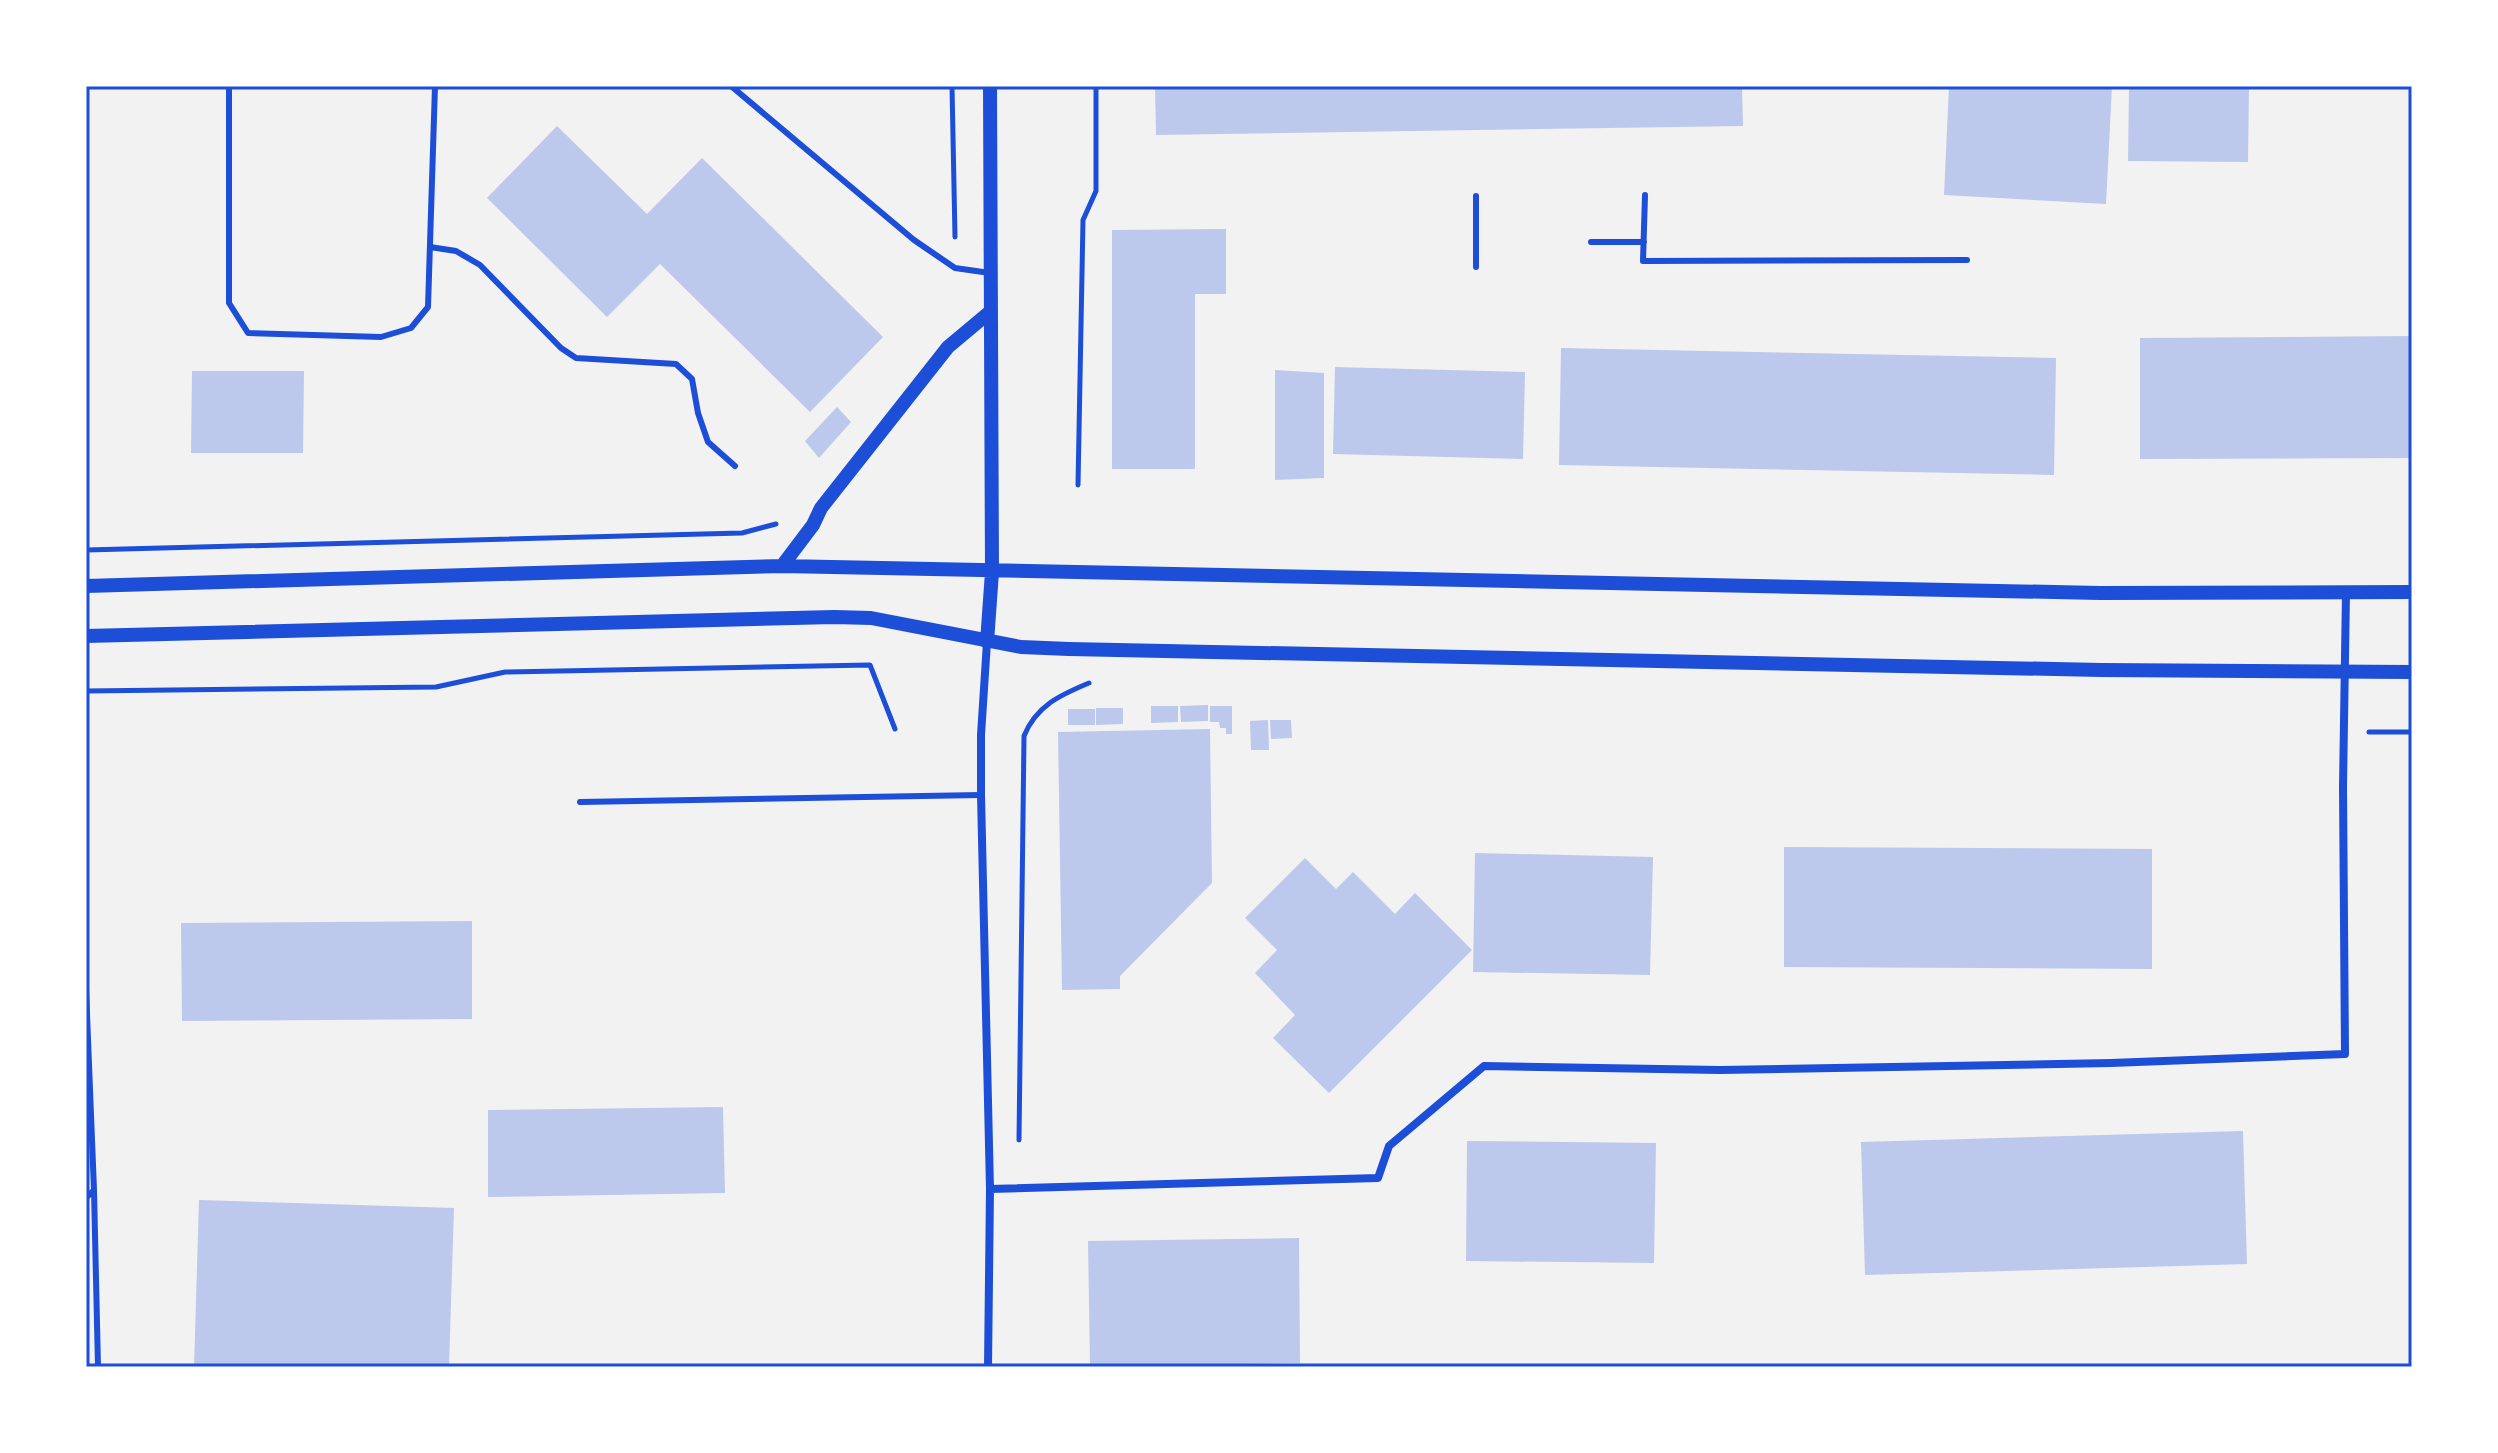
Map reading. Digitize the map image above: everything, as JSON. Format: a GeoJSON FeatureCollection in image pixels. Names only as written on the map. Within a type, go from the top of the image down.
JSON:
{"type":"FeatureCollection","features":[{"type":"Feature","properties":{"kind":"street"},"geometry":{"type":"LineString","coordinates":[[988,1367],[990,1189],[981,735],[992,572],[990,86]]}},
{"type":"Feature","properties":{"kind":"street"},"geometry":{"type":"LineString","coordinates":[[782,566],[813,525],[821,508],[948,347],[991,311]]}},
{"type":"Feature","properties":{"kind":"street"},"geometry":{"type":"LineString","coordinates":[[86,586],[782,566],[2069,593],[2412,592]]}},
{"type":"Feature","properties":{"kind":"street"},"geometry":{"type":"LineString","coordinates":[[990,1189],[1378,1178],[1389,1146],[1484,1066],[1734,1070],[2111,1063],[2345,1054],[2343,732],[2346,592]]}},
{"type":"Feature","properties":{"kind":"street"},"geometry":{"type":"LineString","coordinates":[[86,636],[834,617],[871,618],[987,642],[1069,649],[1611,662],[2412,672]]}},
{"type":"Feature","properties":{"kind":"lane"},"geometry":{"type":"LineString","coordinates":[[229,86],[229,303],[248,333],[381,337],[411,328],[428,307],[435,86]]}},
{"type":"Feature","properties":{"kind":"lane"},"geometry":{"type":"LineString","coordinates":[[731,86],[914,240],[955,268],[990,273]]}},
{"type":"Feature","properties":{"kind":"lane"},"geometry":{"type":"LineString","coordinates":[[1645,195],[1643,261],[1967,260]]}},
{"type":"Feature","properties":{"kind":"lane"},"geometry":{"type":"LineString","coordinates":[[1476,196],[1476,267]]}},
{"type":"Feature","properties":{"kind":"lane"},"geometry":{"type":"LineString","coordinates":[[1591,242],[1644,242]]}},
{"type":"Feature","properties":{"kind":"lane"},"geometry":{"type":"LineString","coordinates":[[430,247],[456,251],[480,265],[561,348],[576,358],[676,364],[692,379],[698,413],[708,442],[735,466]]}},
{"type":"Feature","properties":{"kind":"lane"},"geometry":{"type":"LineString","coordinates":[[580,802],[981,795]]}},
{"type":"Feature","properties":{"kind":"lane"},"geometry":{"type":"LineString","coordinates":[[86,989],[98,1367]]}},
{"type":"Feature","properties":{"kind":"lane"},"geometry":{"type":"LineString","coordinates":[[86,1198],[94,1190]]}},
{"type":"Feature","properties":{"kind":"path"},"geometry":{"type":"LineString","coordinates":[[952,86],[955,268]]}},
{"type":"Feature","properties":{"kind":"path"},"geometry":{"type":"LineString","coordinates":[[1078,485],[1083,220],[1096,191],[1096,86]]}},
{"type":"Feature","properties":{"kind":"path"},"geometry":{"type":"LineString","coordinates":[[86,550],[742,533],[775,525]]}},
{"type":"Feature","properties":{"kind":"path"},"geometry":{"type":"LineString","coordinates":[[86,691],[436,687],[505,672],[870,665],[895,729]]}},
{"type":"Feature","properties":{"kind":"path"},"geometry":{"type":"LineString","coordinates":[[1019,1188],[1024,736],[1030,722],[1053,698],[1089,683]]}},
{"type":"Feature","properties":{"kind":"path"},"geometry":{"type":"LineString","coordinates":[[2343,732],[2412,732]]}},
{"type":"Feature","properties":{"kind":"building"},"geometry":{"type":"Polygon","coordinates":[[[1155,86],[1742,86],[1743,126],[1156,135],[1155,86]]]}},
{"type":"Feature","properties":{"kind":"building"},"geometry":{"type":"Polygon","coordinates":[[[1949,86],[2112,86],[2106,204],[1944,195],[1949,86]]]}},
{"type":"Feature","properties":{"kind":"building"},"geometry":{"type":"Polygon","coordinates":[[[2129,86],[2249,86],[2248,162],[2128,161],[2129,86]]]}},
{"type":"Feature","properties":{"kind":"building"},"geometry":{"type":"Polygon","coordinates":[[[557,126],[647,214],[702,158],[883,337],[810,412],[660,264],[607,317],[487,198],[557,126]]]}},
{"type":"Feature","properties":{"kind":"building"},"geometry":{"type":"Polygon","coordinates":[[[1226,229],[1226,294],[1195,294],[1195,469],[1112,469],[1112,230],[1226,229]]]}},
{"type":"Feature","properties":{"kind":"building"},"geometry":{"type":"Polygon","coordinates":[[[2412,336],[2412,458],[2140,459],[2140,338],[2412,336]]]}},
{"type":"Feature","properties":{"kind":"building"},"geometry":{"type":"Polygon","coordinates":[[[1561,348],[2056,358],[2054,475],[1559,465],[1561,348]]]}},
{"type":"Feature","properties":{"kind":"building"},"geometry":{"type":"Polygon","coordinates":[[[1335,367],[1525,372],[1523,459],[1333,454],[1335,367]]]}},
{"type":"Feature","properties":{"kind":"building"},"geometry":{"type":"Polygon","coordinates":[[[1275,370],[1324,373],[1324,478],[1275,480],[1275,370]]]}},
{"type":"Feature","properties":{"kind":"building"},"geometry":{"type":"Polygon","coordinates":[[[192,371],[304,371],[303,453],[191,453],[192,371]]]}},
{"type":"Feature","properties":{"kind":"building"},"geometry":{"type":"Polygon","coordinates":[[[837,407],[851,422],[819,458],[805,441],[837,407]]]}},
{"type":"Feature","properties":{"kind":"building"},"geometry":{"type":"Polygon","coordinates":[[[1208,705],[1208,721],[1181,722],[1180,706],[1208,705]]]}},
{"type":"Feature","properties":{"kind":"building"},"geometry":{"type":"Polygon","coordinates":[[[1151,706],[1178,706],[1178,722],[1151,723],[1151,706]]]}},
{"type":"Feature","properties":{"kind":"building"},"geometry":{"type":"Polygon","coordinates":[[[1210,706],[1232,706],[1232,734],[1226,734],[1226,728],[1220,728],[1219,722],[1210,722],[1210,706]]]}},
{"type":"Feature","properties":{"kind":"building"},"geometry":{"type":"Polygon","coordinates":[[[1096,708],[1123,708],[1123,724],[1096,725],[1096,708]]]}},
{"type":"Feature","properties":{"kind":"building"},"geometry":{"type":"Polygon","coordinates":[[[1068,709],[1095,709],[1095,725],[1068,725],[1068,709]]]}},
{"type":"Feature","properties":{"kind":"building"},"geometry":{"type":"Polygon","coordinates":[[[1268,720],[1269,750],[1251,750],[1250,721],[1268,720]]]}},
{"type":"Feature","properties":{"kind":"building"},"geometry":{"type":"Polygon","coordinates":[[[1270,720],[1291,720],[1292,738],[1271,739],[1270,720]]]}},
{"type":"Feature","properties":{"kind":"building"},"geometry":{"type":"Polygon","coordinates":[[[1210,729],[1212,883],[1120,976],[1120,989],[1062,990],[1058,732],[1210,729]]]}},
{"type":"Feature","properties":{"kind":"building"},"geometry":{"type":"Polygon","coordinates":[[[1784,847],[2152,849],[2152,969],[1784,967],[1784,847]]]}},
{"type":"Feature","properties":{"kind":"building"},"geometry":{"type":"Polygon","coordinates":[[[1475,853],[1653,857],[1650,975],[1473,972],[1475,853]]]}},
{"type":"Feature","properties":{"kind":"building"},"geometry":{"type":"Polygon","coordinates":[[[1305,858],[1336,889],[1353,872],[1395,914],[1415,893],[1472,950],[1329,1093],[1273,1038],[1295,1015],[1255,973],[1277,950],[1245,918],[1305,858]]]}},
{"type":"Feature","properties":{"kind":"building"},"geometry":{"type":"Polygon","coordinates":[[[472,921],[472,1019],[182,1021],[181,923],[472,921]]]}},
{"type":"Feature","properties":{"kind":"building"},"geometry":{"type":"Polygon","coordinates":[[[723,1107],[725,1193],[488,1197],[488,1110],[723,1107]]]}},
{"type":"Feature","properties":{"kind":"building"},"geometry":{"type":"Polygon","coordinates":[[[2243,1131],[2247,1264],[1865,1275],[1861,1142],[2243,1131]]]}},
{"type":"Feature","properties":{"kind":"building"},"geometry":{"type":"Polygon","coordinates":[[[1467,1141],[1656,1143],[1654,1263],[1466,1261],[1467,1141]]]}},
{"type":"Feature","properties":{"kind":"building"},"geometry":{"type":"Polygon","coordinates":[[[199,1200],[454,1208],[449,1367],[194,1367],[199,1200]]]}},
{"type":"Feature","properties":{"kind":"building"},"geometry":{"type":"Polygon","coordinates":[[[1299,1238],[1300,1363],[1090,1366],[1088,1241],[1299,1238]]]}}]}
